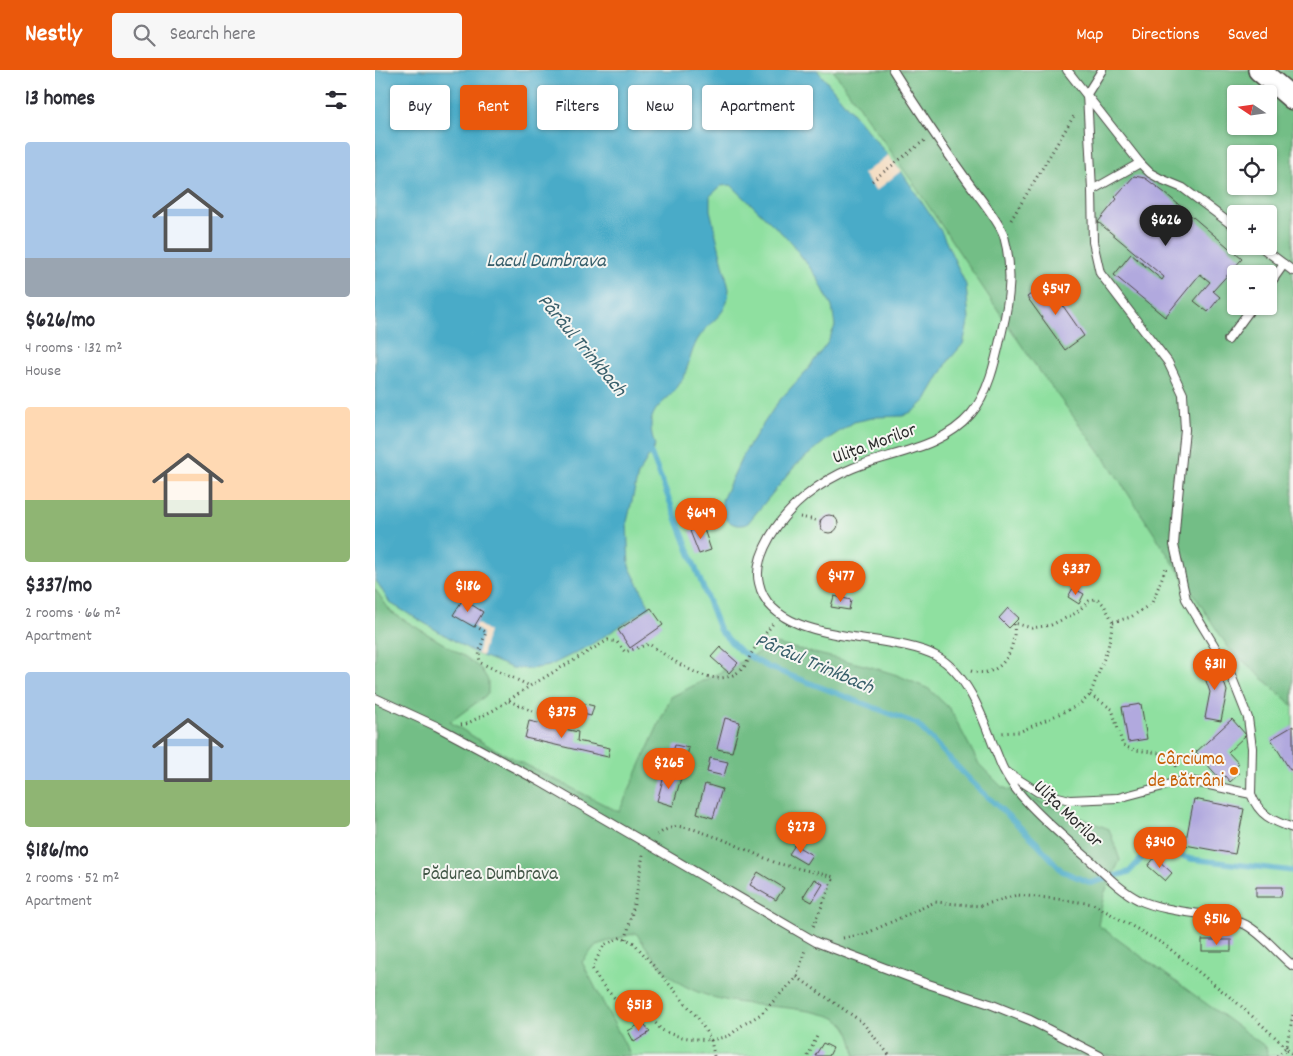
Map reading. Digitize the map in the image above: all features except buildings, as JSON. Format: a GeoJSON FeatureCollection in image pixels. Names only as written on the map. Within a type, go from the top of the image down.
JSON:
{"type":"FeatureCollection","features":[{"type":"Feature","properties":{"kind":"main road"},"geometry":{"type":"LineString","coordinates":[[1259,70],[1293,99]]}},
{"type":"Feature","properties":{"kind":"lane","name":"Ulița Morilor"},"geometry":{"type":"LineString","coordinates":[[893,70],[933,133],[1003,232],[1011,271],[1008,304],[999,345],[985,391],[972,413],[953,430],[909,451],[853,468],[831,479],[809,493],[787,514],[765,545],[758,569],[758,581],[762,592],[770,605],[780,614],[801,625],[921,650],[935,655],[949,665],[968,689],[1004,771],[1028,804],[1105,874],[1137,899],[1247,925],[1293,966]]}},
{"type":"Feature","properties":{"kind":"lane"},"geometry":{"type":"LineString","coordinates":[[1067,70],[1140,163],[1155,176],[1183,188],[1227,221]]}},
{"type":"Feature","properties":{"kind":"lane"},"geometry":{"type":"LineString","coordinates":[[1102,70],[1087,94],[1093,242],[1100,274],[1168,362],[1183,394],[1185,430],[1174,545],[1186,599],[1229,670],[1247,718],[1252,748],[1251,794],[1255,805],[1265,815],[1293,828]]}},
{"type":"Feature","properties":{"kind":"lane"},"geometry":{"type":"LineString","coordinates":[[1092,190],[1140,163]]}},
{"type":"Feature","properties":{"kind":"lane"},"geometry":{"type":"LineString","coordinates":[[1272,255],[1293,271]]}},
{"type":"Feature","properties":{"kind":"lane"},"geometry":{"type":"LineString","coordinates":[[1277,274],[1284,264]]}},
{"type":"Feature","properties":{"kind":"lane"},"geometry":{"type":"LineString","coordinates":[[1228,340],[1246,315]]}},
{"type":"Feature","properties":{"kind":"lane"},"geometry":{"type":"LineString","coordinates":[[375,698],[436,726],[539,781],[812,940],[922,982],[990,1004],[1030,1020],[1100,1056]]}},
{"type":"Feature","properties":{"kind":"lane"},"geometry":{"type":"LineString","coordinates":[[1004,771],[1038,792],[1070,800],[1118,798],[1186,780],[1251,794]]}},
{"type":"Feature","properties":{"kind":"path"},"geometry":{"type":"LineString","coordinates":[[1003,232],[1087,94]]}},
{"type":"Feature","properties":{"kind":"path"},"geometry":{"type":"LineString","coordinates":[[872,180],[933,133]]}},
{"type":"Feature","properties":{"kind":"path"},"geometry":{"type":"LineString","coordinates":[[787,514],[821,521]]}},
{"type":"Feature","properties":{"kind":"path"},"geometry":{"type":"LineString","coordinates":[[1113,622],[1131,617],[1152,603],[1174,545]]}},
{"type":"Feature","properties":{"kind":"path"},"geometry":{"type":"LineString","coordinates":[[949,665],[978,673],[993,671],[1004,664],[1015,631],[1014,623],[1032,628],[1051,625],[1075,613],[1089,601],[1095,599],[1104,605],[1113,622],[1108,648],[1090,694],[1079,705],[1019,732],[989,734]]}},
{"type":"Feature","properties":{"kind":"path"},"geometry":{"type":"LineString","coordinates":[[436,726],[466,724],[509,701],[530,686],[608,640],[617,642],[625,652],[649,644],[689,671],[717,678],[735,674],[745,666],[753,650],[780,614]]}},
{"type":"Feature","properties":{"kind":"path"},"geometry":{"type":"LineString","coordinates":[[475,626],[486,632],[479,661],[530,686]]}},
{"type":"Feature","properties":{"kind":"path"},"geometry":{"type":"LineString","coordinates":[[1090,694],[1112,709],[1123,746],[1135,750],[1169,754],[1186,780]]}},
{"type":"Feature","properties":{"kind":"path"},"geometry":{"type":"LineString","coordinates":[[509,701],[533,711]]}},
{"type":"Feature","properties":{"kind":"path"},"geometry":{"type":"LineString","coordinates":[[627,939],[645,842],[665,830],[677,826],[722,839],[776,863],[833,877],[812,940],[797,976],[761,1014],[729,1036],[711,1040],[696,1039],[671,1033],[661,1029],[652,1020],[631,1011],[617,1000],[598,979],[592,968],[604,945],[622,937],[640,948],[698,1018],[711,1040],[714,1056]]}},
{"type":"Feature","properties":{"kind":"path"},"geometry":{"type":"LineString","coordinates":[[812,940],[865,934],[935,902],[980,906],[1017,895],[1093,904],[1165,945],[1241,1006],[1293,1055]]}},
{"type":"Feature","properties":{"kind":"path"},"geometry":{"type":"LineString","coordinates":[[797,976],[862,1022],[890,1056]]}},
{"type":"Feature","properties":{"kind":"path"},"geometry":{"type":"LineString","coordinates":[[1287,1056],[1286,1048],[1293,1015]]}},
{"type":"Feature","properties":{"kind":"path"},"geometry":{"type":"LineString","coordinates":[[808,1056],[818,1034]]}},
{"type":"Feature","properties":{"kind":"path"},"geometry":{"type":"LineString","coordinates":[[1277,1056],[1286,1048]]}},
{"type":"Feature","properties":{"kind":"green space","name":"Pădurea Dumbrava"},"geometry":{"type":"Polygon","coordinates":[[[375,70],[1222,70],[1240,85],[1227,85],[1227,135],[1277,135],[1277,117],[1293,130],[1293,205],[1277,231],[1277,205],[1227,205],[1227,255],[1263,255],[1256,265],[1227,265],[1227,313],[1206,348],[1198,574],[1293,653],[1293,1056],[555,1056],[500,905],[375,823],[375,70]]]}},
{"type":"Feature","properties":{"kind":"green space"},"geometry":{"type":"Polygon","coordinates":[[[833,70],[1293,70],[1293,706],[1228,647],[1110,466],[1030,358],[911,180],[833,70]]]}},
{"type":"Feature","properties":{"kind":"green space","name":"Pădurea Dumbrava"},"geometry":{"type":"Polygon","coordinates":[[[375,589],[391,612],[467,658],[481,669],[488,680],[488,694],[450,722],[487,745],[619,812],[671,697],[776,644],[868,666],[897,675],[929,689],[950,709],[979,764],[1002,787],[1109,829],[1120,860],[1104,894],[1098,925],[1266,1047],[1268,1056],[855,1056],[848,1031],[837,1019],[827,1015],[789,1008],[746,1004],[718,998],[691,989],[667,973],[655,960],[636,933],[596,945],[582,962],[631,1056],[375,1056],[375,589]]]}},
{"type":"Feature","properties":{"kind":"water","name":"Lacul Dumbrava"},"geometry":{"type":"Polygon","coordinates":[[[375,70],[817,70],[901,171],[941,231],[966,285],[969,319],[963,344],[949,360],[926,400],[915,410],[903,416],[877,417],[854,422],[825,441],[796,465],[747,524],[736,525],[722,515],[722,500],[744,453],[778,402],[808,369],[828,342],[835,326],[832,307],[817,277],[789,240],[731,185],[721,186],[710,196],[710,210],[729,289],[728,298],[723,311],[705,329],[697,341],[683,378],[677,388],[653,414],[651,422],[655,446],[638,475],[627,522],[629,566],[650,607],[589,646],[549,666],[530,669],[512,668],[477,654],[390,603],[375,579],[375,70]]]}},
{"type":"Feature","properties":{"kind":"pier"},"geometry":{"type":"Polygon","coordinates":[[[888,155],[901,171],[876,191],[863,174],[888,155]]]}},
{"type":"Feature","properties":{"kind":"pier"},"geometry":{"type":"Polygon","coordinates":[[[476,623],[489,631],[482,656],[477,654],[482,633],[474,627],[476,623]]]}},
{"type":"Feature","properties":{"kind":"waterway","name":"Pârâul Trinkbach"},"geometry":{"type":"LineString","coordinates":[[646,448],[651,453],[720,631],[740,651],[768,667],[917,724],[971,781],[1037,843],[1062,871],[1091,883],[1129,872],[1144,856],[1162,849],[1191,859],[1293,871]]}},
{"type":"Feature","properties":{"kind":"place","name":"Cârciuma de Bătrâni"},"geometry":{"type":"Point","coordinates":[1234,771]}}]}
